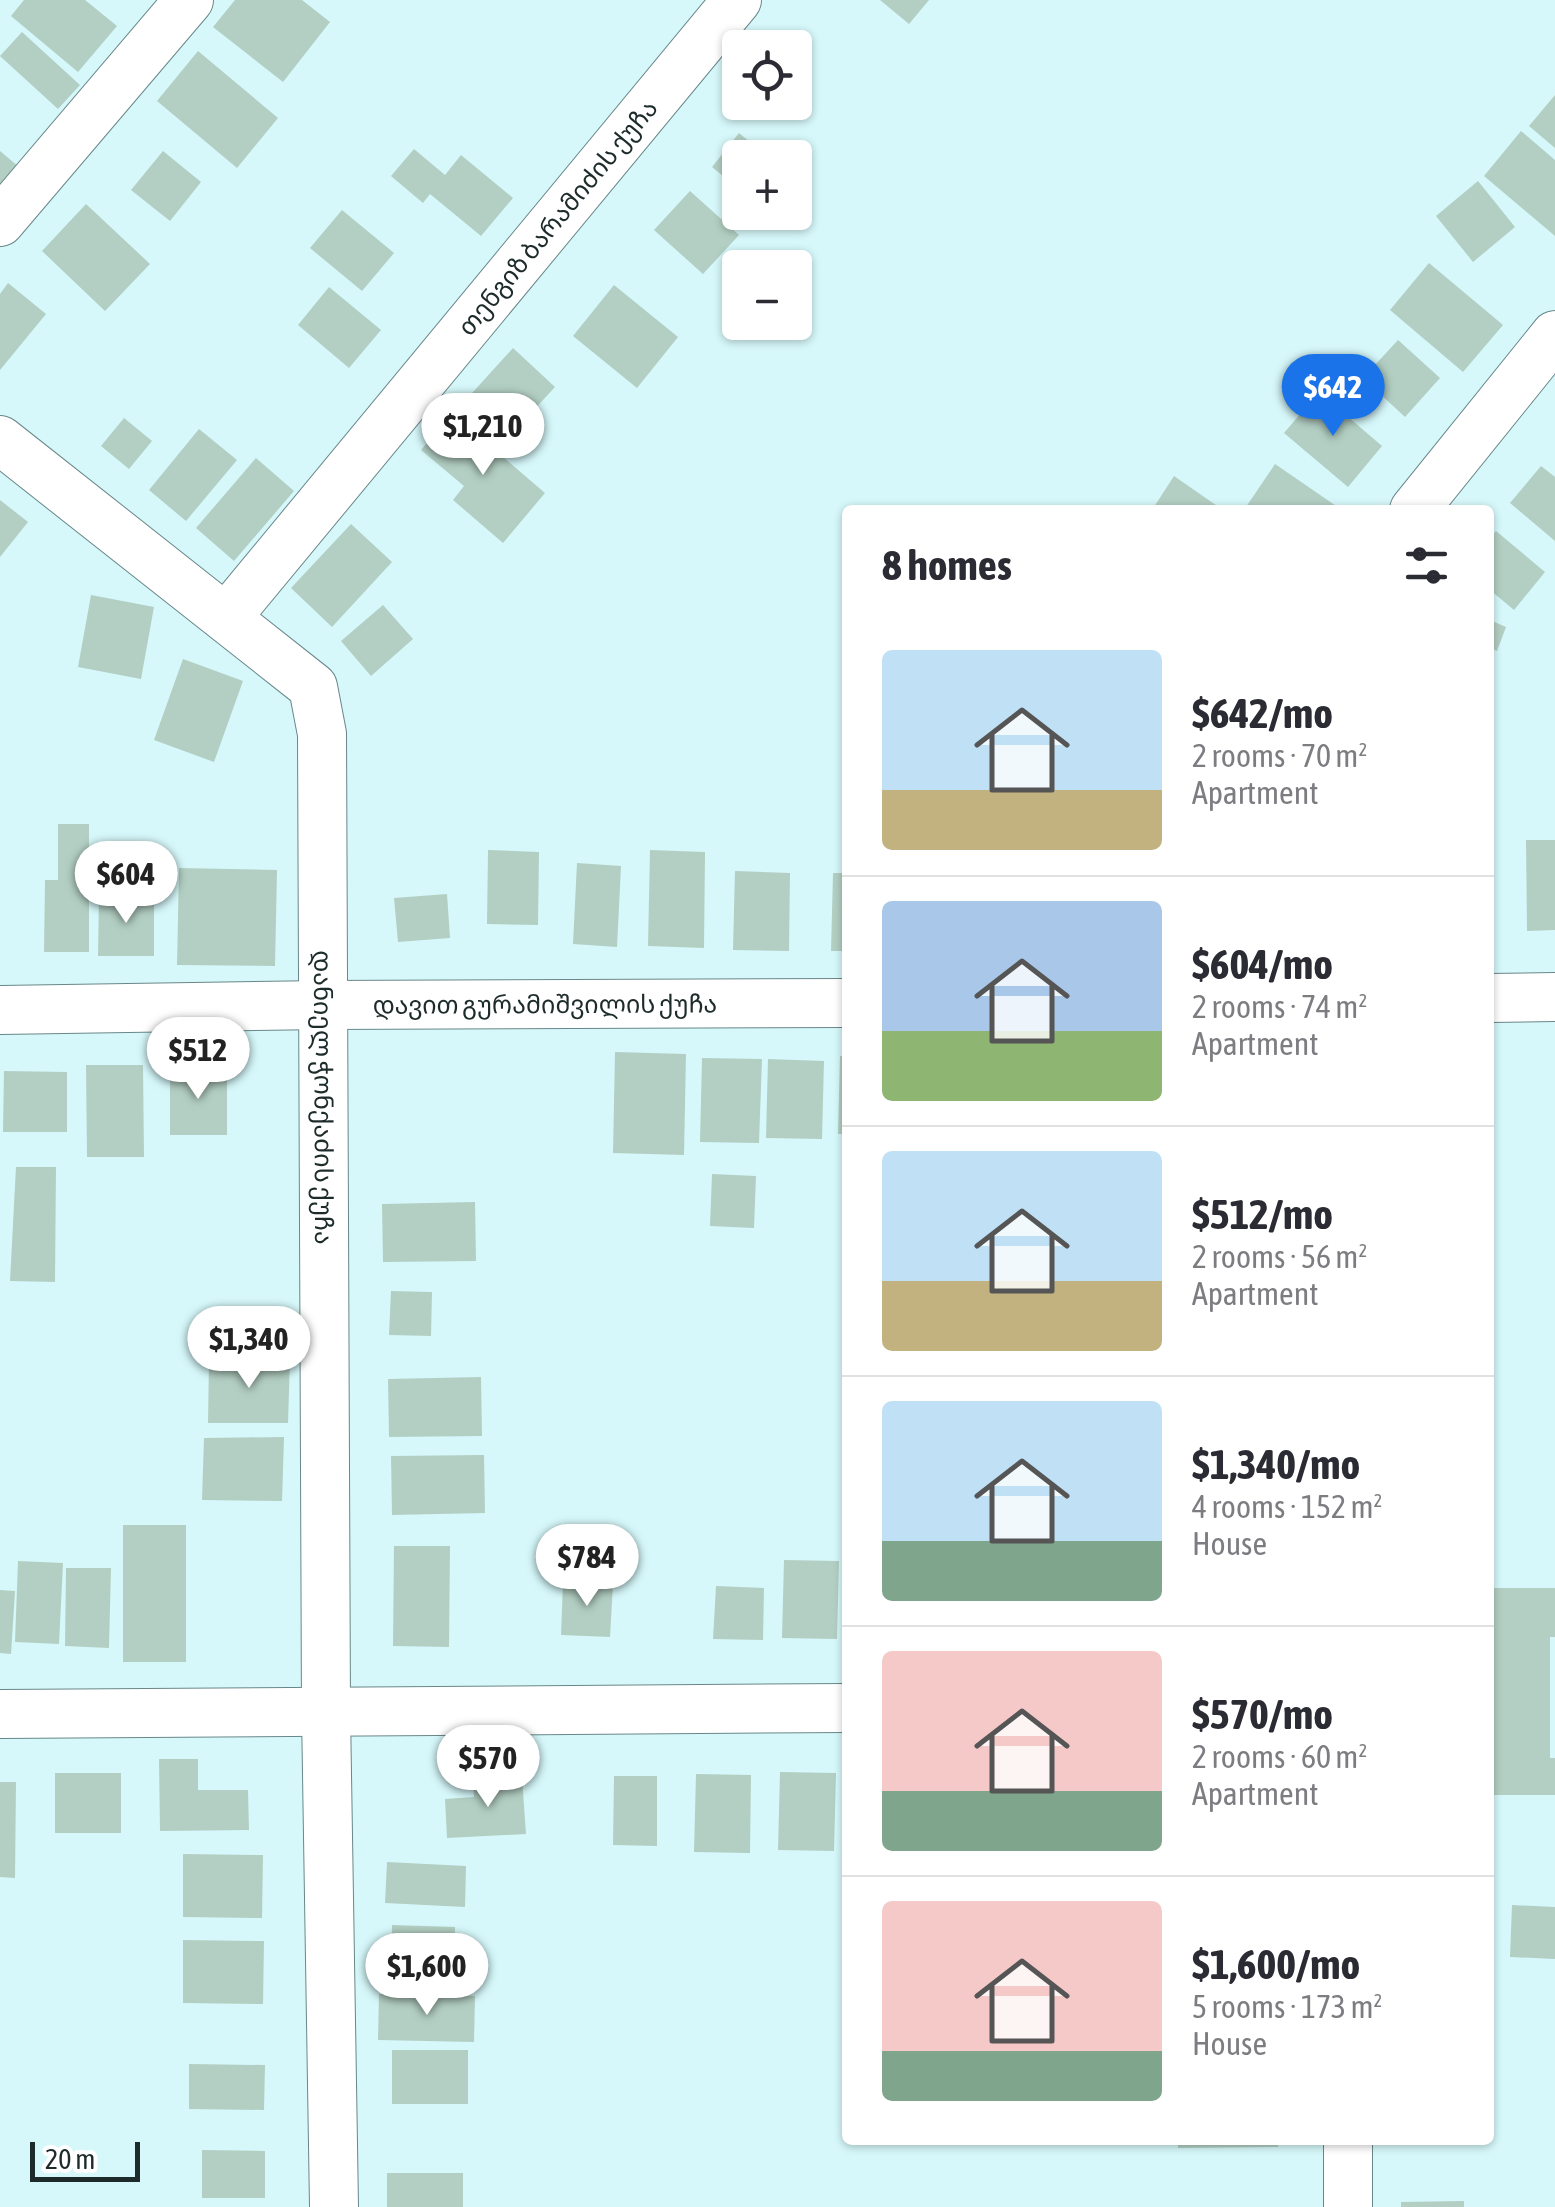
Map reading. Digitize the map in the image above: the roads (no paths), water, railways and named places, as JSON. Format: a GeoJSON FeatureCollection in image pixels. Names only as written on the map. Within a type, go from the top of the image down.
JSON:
{"type":"FeatureCollection","features":[{"type":"Feature","properties":{"kind":"street"},"geometry":{"type":"LineString","coordinates":[[0,222],[189,0]]}},
{"type":"Feature","properties":{"kind":"street","name":"თენგიზ ბარამიძის ქუჩა"},"geometry":{"type":"LineString","coordinates":[[226,618],[737,0]]}},
{"type":"Feature","properties":{"kind":"street"},"geometry":{"type":"LineString","coordinates":[[1418,505],[1555,335]]}},
{"type":"Feature","properties":{"kind":"street","name":"დანიელ ჭონქაძის ქუჩა"},"geometry":{"type":"LineString","coordinates":[[0,440],[313,686],[322,734],[326,1712],[334,2207]]}},
{"type":"Feature","properties":{"kind":"street"},"geometry":{"type":"LineString","coordinates":[[1494,998],[1555,997]]}},
{"type":"Feature","properties":{"kind":"street","name":"დავით გურამიშვილის ქუჩა"},"geometry":{"type":"LineString","coordinates":[[0,1010],[842,1002]]}},
{"type":"Feature","properties":{"kind":"street"},"geometry":{"type":"LineString","coordinates":[[0,1714],[842,1708]]}},
{"type":"Feature","properties":{"kind":"street"},"geometry":{"type":"LineString","coordinates":[[1348,2145],[1348,2207]]}}]}
